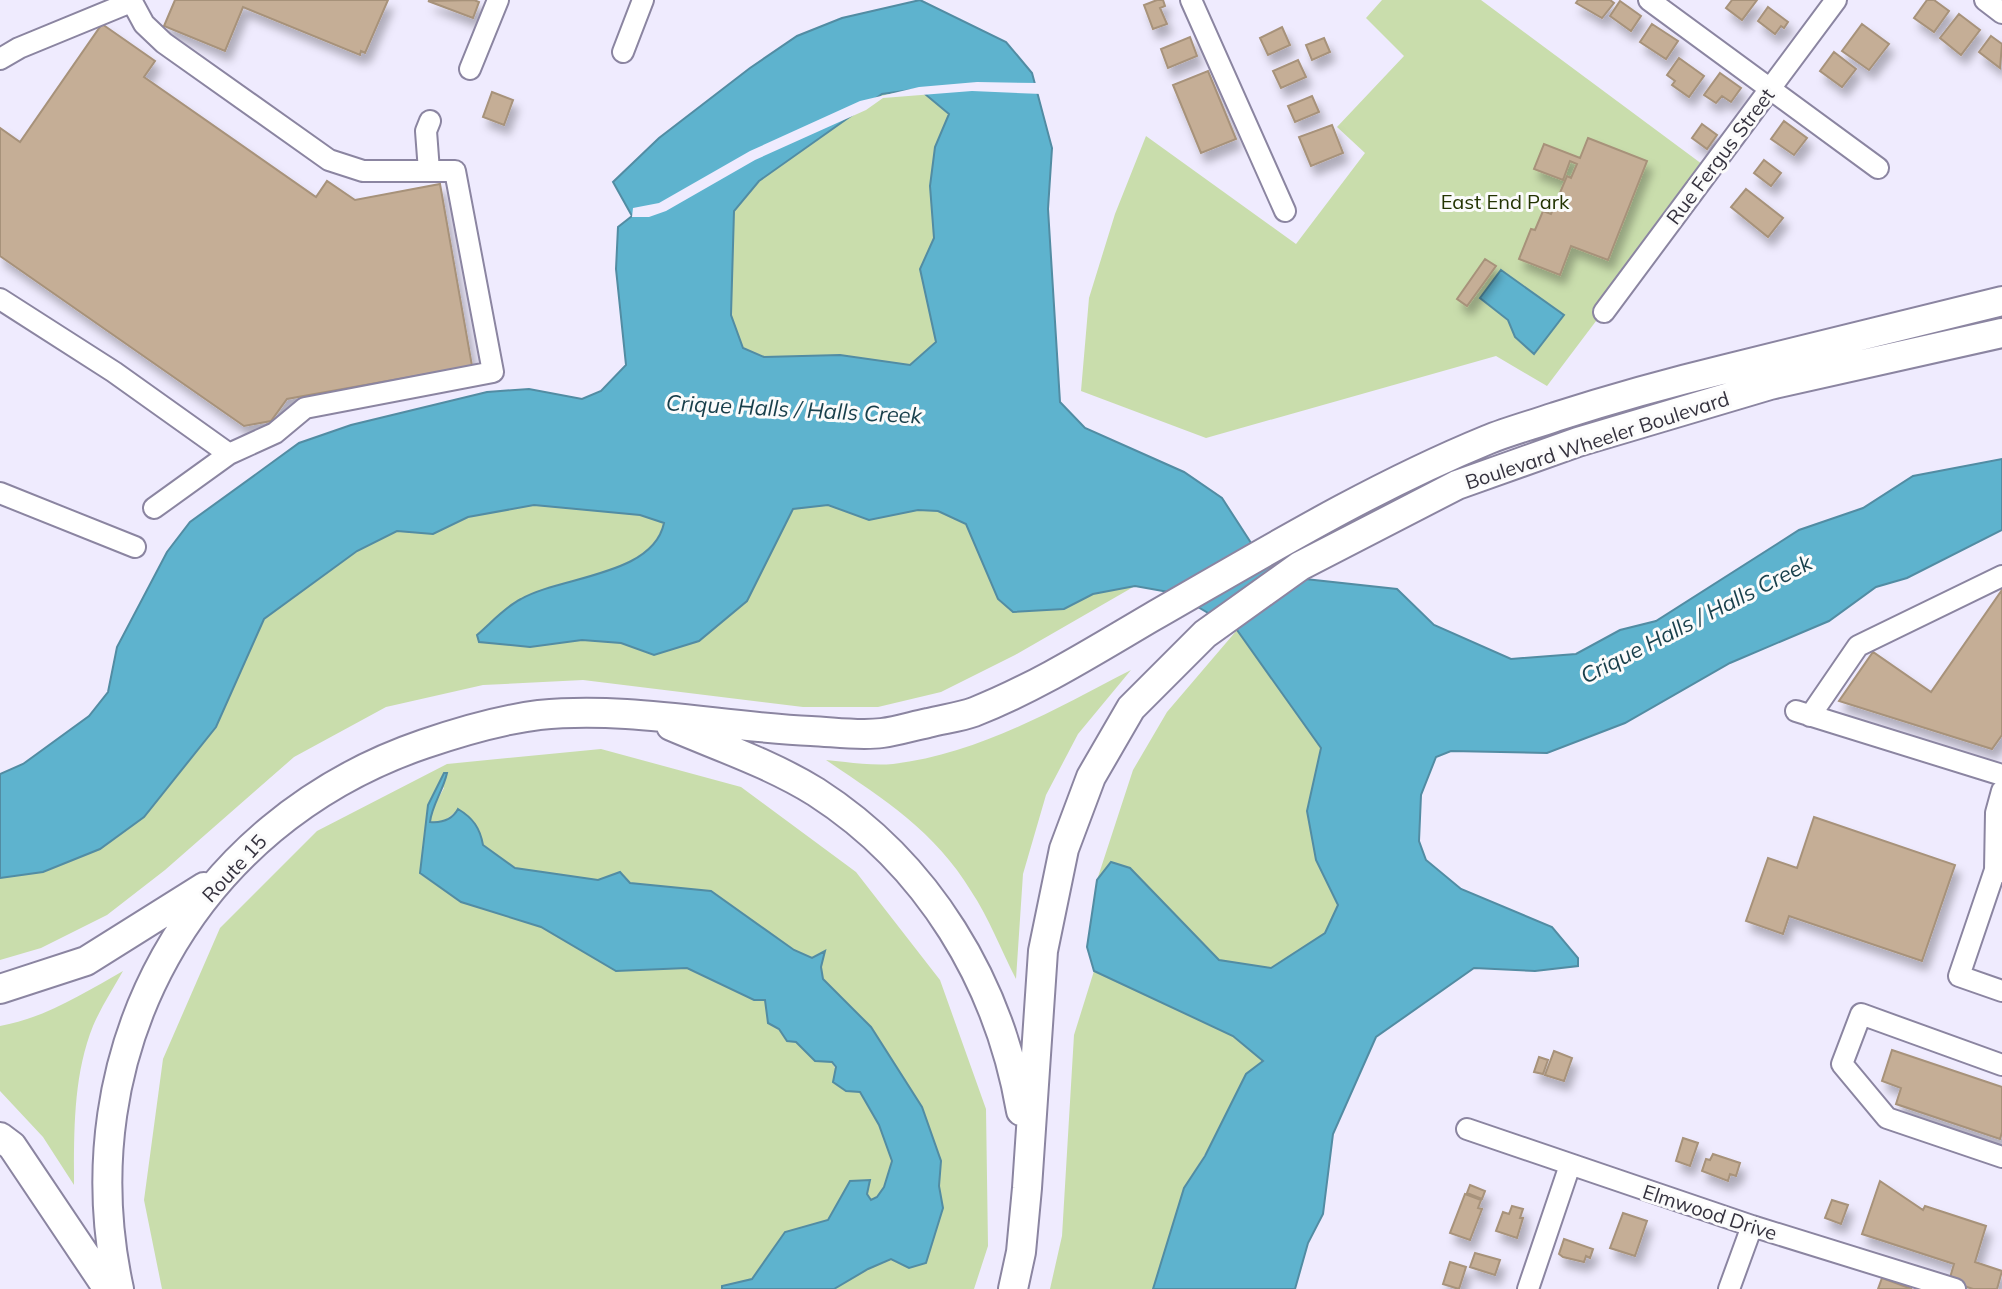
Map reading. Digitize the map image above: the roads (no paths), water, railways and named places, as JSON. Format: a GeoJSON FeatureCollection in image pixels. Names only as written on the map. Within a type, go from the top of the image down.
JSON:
{"type":"FeatureCollection","features":[{"type":"Feature","properties":{"kind":"highway","name":"Boulevard Wheeler Boulevard"},"geometry":{"type":"LineString","coordinates":[[645,715],[790,730],[878,733],[970,714],[1054,674],[1338,511],[1489,439],[1629,393],[2002,301]]}},
{"type":"Feature","properties":{"kind":"highway","name":"Boulevard Wheeler Boulevard"},"geometry":{"type":"LineString","coordinates":[[1027,1188],[1043,951],[1064,849],[1091,777],[1131,708],[1205,634],[1300,566],[1457,485],[1578,442],[1770,385],[2002,333]]}},
{"type":"Feature","properties":{"kind":"highway","name":"Route 15"},"geometry":{"type":"LineString","coordinates":[[119,1289],[110,1248],[105,1182],[110,1115],[125,1050],[149,987],[175,940],[222,876],[259,838],[301,805],[346,777],[394,754],[489,723],[543,715],[645,715]]}},
{"type":"Feature","properties":{"kind":"highway"},"geometry":{"type":"LineString","coordinates":[[645,715],[765,764],[816,793],[863,827],[895,857],[942,913],[973,963],[1001,1030],[1014,1072],[1024,1129],[1027,1188],[1021,1252],[1013,1289]]}},
{"type":"Feature","properties":{"kind":"highway"},"geometry":{"type":"LineString","coordinates":[[0,989],[86,961],[222,876]]}},
{"type":"Feature","properties":{"kind":"highway"},"geometry":{"type":"LineString","coordinates":[[0,1137],[12,1146],[108,1289]]}},
{"type":"Feature","properties":{"kind":"street"},"geometry":{"type":"LineString","coordinates":[[470,69],[498,0]]}},
{"type":"Feature","properties":{"kind":"street"},"geometry":{"type":"LineString","coordinates":[[623,52],[643,0]]}},
{"type":"Feature","properties":{"kind":"street"},"geometry":{"type":"LineString","coordinates":[[1649,0],[1878,168]]}},
{"type":"Feature","properties":{"kind":"street","name":"Rue Fergus Street"},"geometry":{"type":"LineString","coordinates":[[1604,312],[1836,0]]}},
{"type":"Feature","properties":{"kind":"street"},"geometry":{"type":"LineString","coordinates":[[1985,0],[2002,13]]}},
{"type":"Feature","properties":{"kind":"street"},"geometry":{"type":"LineString","coordinates":[[0,59],[131,1],[144,24],[164,43],[329,160],[363,171],[455,171],[493,372],[305,408],[275,433],[229,454],[154,508]]}},
{"type":"Feature","properties":{"kind":"street"},"geometry":{"type":"LineString","coordinates":[[1198,3],[1285,211]]}},
{"type":"Feature","properties":{"kind":"street"},"geometry":{"type":"LineString","coordinates":[[429,171],[426,131],[430,121]]}},
{"type":"Feature","properties":{"kind":"street"},"geometry":{"type":"LineString","coordinates":[[0,299],[114,372],[229,454]]}},
{"type":"Feature","properties":{"kind":"street"},"geometry":{"type":"LineString","coordinates":[[0,493],[135,547]]}},
{"type":"Feature","properties":{"kind":"street"},"geometry":{"type":"LineString","coordinates":[[2002,576],[1858,646],[1803,714],[2002,775]]}},
{"type":"Feature","properties":{"kind":"street"},"geometry":{"type":"LineString","coordinates":[[2002,791],[1996,813],[1999,871],[1959,976],[2002,991]]}},
{"type":"Feature","properties":{"kind":"street"},"geometry":{"type":"LineString","coordinates":[[2002,1065],[1861,1014],[1842,1064],[1887,1118],[2002,1157]]}},
{"type":"Feature","properties":{"kind":"street","name":"Elmwood Drive"},"geometry":{"type":"LineString","coordinates":[[1467,1129],[1752,1226],[1955,1289]]}},
{"type":"Feature","properties":{"kind":"street"},"geometry":{"type":"LineString","coordinates":[[1528,1289],[1570,1165]]}},
{"type":"Feature","properties":{"kind":"street"},"geometry":{"type":"LineString","coordinates":[[1729,1289],[1752,1226]]}},
{"type":"Feature","properties":{"kind":"water","name":"Crique Halls / Halls Creek"},"geometry":{"type":"Polygon","coordinates":[[[920,0],[1006,42],[1032,73],[1052,148],[1048,209],[1060,402],[1085,428],[1184,472],[1222,498],[1266,566],[1296,578],[1397,589],[1434,625],[1511,659],[1576,654],[1620,630],[1656,621],[1799,530],[1863,508],[1913,476],[2002,459],[2002,530],[1907,578],[1876,587],[1829,621],[1730,663],[1625,723],[1547,753],[1451,751],[1436,757],[1421,795],[1419,841],[1426,860],[1461,889],[1552,927],[1578,958],[1578,966],[1535,971],[1474,968],[1376,1037],[1333,1134],[1323,1214],[1308,1243],[1295,1289],[1153,1289],[1184,1188],[1205,1156],[1246,1074],[1263,1061],[1233,1036],[1094,971],[1087,947],[1097,880],[1111,862],[1130,868],[1219,960],[1271,968],[1325,933],[1338,905],[1316,860],[1307,811],[1321,748],[1237,630],[1174,593],[1135,586],[1093,594],[1064,609],[1013,612],[998,599],[966,524],[938,511],[918,510],[869,520],[828,505],[793,509],[747,601],[699,641],[654,655],[621,643],[582,640],[530,647],[479,642],[477,635],[521,599],[603,572],[643,554],[656,541],[664,523],[640,515],[534,505],[468,517],[433,534],[397,531],[357,551],[264,619],[216,727],[144,817],[100,849],[43,872],[0,878],[0,774],[23,764],[89,716],[108,692],[117,647],[167,552],[190,522],[299,443],[351,425],[487,392],[529,389],[582,399],[601,391],[626,365],[616,269],[618,227],[632,216],[613,182],[659,138],[750,68],[797,36],[842,18],[920,0]],[[919,89],[882,94],[759,181],[734,211],[731,315],[743,348],[764,357],[840,355],[910,365],[936,342],[920,269],[934,238],[930,186],[935,147],[949,114],[919,89]]]}},
{"type":"Feature","properties":{"kind":"water"},"geometry":{"type":"Polygon","coordinates":[[[1501,270],[1564,315],[1534,354],[1515,337],[1508,320],[1480,298],[1501,270]]]}},
{"type":"Feature","properties":{"kind":"water"},"geometry":{"type":"Polygon","coordinates":[[[444,773],[447,773],[430,822],[446,820],[458,809],[475,824],[483,845],[515,868],[598,880],[620,872],[630,883],[711,891],[794,950],[812,958],[825,951],[821,967],[823,979],[871,1027],[922,1107],[941,1161],[939,1186],[943,1208],[926,1263],[909,1268],[891,1259],[834,1289],[722,1289],[722,1286],[752,1279],[785,1232],[828,1220],[850,1181],[870,1180],[867,1194],[871,1200],[877,1197],[884,1187],[892,1161],[879,1125],[860,1092],[846,1091],[833,1082],[836,1067],[832,1062],[815,1061],[796,1042],[787,1041],[779,1029],[768,1023],[765,1000],[754,1000],[687,968],[616,971],[541,927],[461,902],[420,873],[428,805],[444,773]]]}},
{"type":"Feature","properties":{"kind":"park label","name":"East End Park"},"geometry":{"type":"Point","coordinates":[1505,201]}}]}
